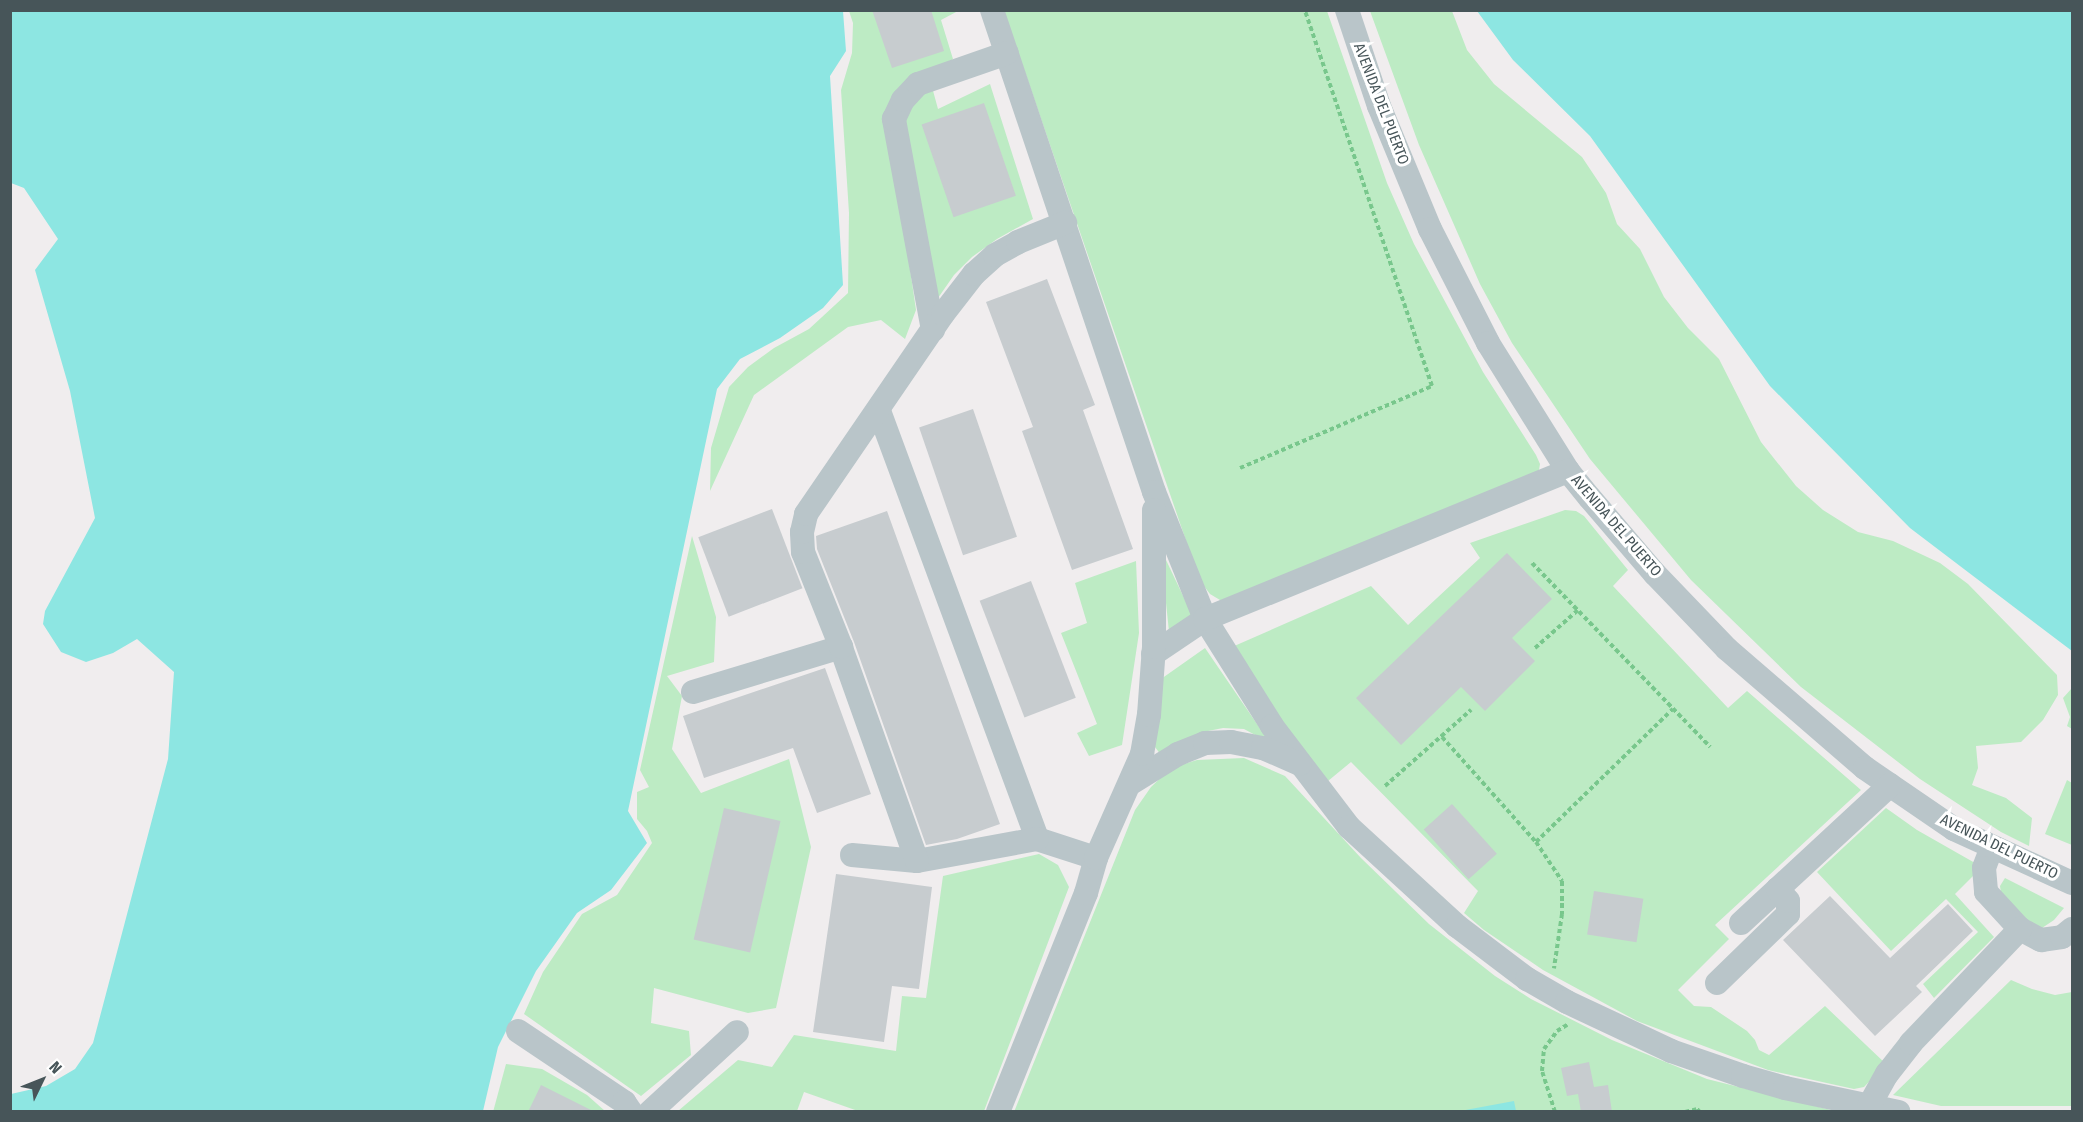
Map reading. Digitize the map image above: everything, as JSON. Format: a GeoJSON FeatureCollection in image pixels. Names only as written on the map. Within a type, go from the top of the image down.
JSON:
{"type":"FeatureCollection","features":[{"type":"Feature","properties":{"kind":"street"},"geometry":{"type":"LineString","coordinates":[[992,10],[1154,492],[1205,619],[1247,688],[1300,764],[1349,827],[1372,851],[1457,926],[1527,979],[1596,1017],[1671,1051],[1743,1076],[1801,1101],[1869,1106],[1899,1112]]}},
{"type":"Feature","properties":{"kind":"street","name":"AVENIDA DEL PUERTO"},"geometry":{"type":"LineString","coordinates":[[1347,10],[1379,106],[1430,229],[1488,343],[1568,471],[1655,574],[1727,649],[1865,768],[1954,829],[2073,883]]}},
{"type":"Feature","properties":{"kind":"street"},"geometry":{"type":"LineString","coordinates":[[933,330],[894,119],[903,100],[918,84],[1007,54]]}},
{"type":"Feature","properties":{"kind":"street"},"geometry":{"type":"LineString","coordinates":[[917,861],[841,647],[803,552],[802,532],[806,514],[974,274],[995,255],[1018,242],[1065,223]]}},
{"type":"Feature","properties":{"kind":"street"},"geometry":{"type":"LineString","coordinates":[[879,411],[1037,839]]}},
{"type":"Feature","properties":{"kind":"street"},"geometry":{"type":"LineString","coordinates":[[1153,654],[1205,619],[1568,471]]}},
{"type":"Feature","properties":{"kind":"street"},"geometry":{"type":"LineString","coordinates":[[998,1112],[1086,893],[1096,858],[1131,783],[1144,744],[1153,654],[1154,492]]}},
{"type":"Feature","properties":{"kind":"street"},"geometry":{"type":"LineString","coordinates":[[693,692],[841,647]]}},
{"type":"Feature","properties":{"kind":"street"},"geometry":{"type":"LineString","coordinates":[[1131,783],[1178,754],[1205,743],[1231,742],[1263,748],[1300,764]]}},
{"type":"Feature","properties":{"kind":"street"},"geometry":{"type":"LineString","coordinates":[[1741,923],[1890,785]]}},
{"type":"Feature","properties":{"kind":"street"},"geometry":{"type":"LineString","coordinates":[[852,855],[917,861],[1037,839],[1096,858]]}},
{"type":"Feature","properties":{"kind":"street"},"geometry":{"type":"LineString","coordinates":[[1992,848],[1984,868],[1986,892],[2020,930],[2041,940],[2062,937],[2073,928]]}},
{"type":"Feature","properties":{"kind":"street"},"geometry":{"type":"LineString","coordinates":[[1716,982],[1788,914],[1788,901],[1778,889]]}},
{"type":"Feature","properties":{"kind":"street"},"geometry":{"type":"LineString","coordinates":[[1869,1106],[1887,1074],[1911,1043],[2020,930]]}},
{"type":"Feature","properties":{"kind":"street"},"geometry":{"type":"LineString","coordinates":[[518,1032],[624,1102],[631,1112]]}},
{"type":"Feature","properties":{"kind":"street"},"geometry":{"type":"LineString","coordinates":[[650,1112],[737,1032]]}},
{"type":"Feature","properties":{"kind":"path"},"geometry":{"type":"LineString","coordinates":[[1240,468],[1432,386],[1305,10]]}},
{"type":"Feature","properties":{"kind":"path"},"geometry":{"type":"LineString","coordinates":[[1532,563],[1710,747]]}},
{"type":"Feature","properties":{"kind":"path"},"geometry":{"type":"LineString","coordinates":[[1535,648],[1578,610]]}},
{"type":"Feature","properties":{"kind":"path"},"geometry":{"type":"LineString","coordinates":[[1536,842],[1673,709]]}},
{"type":"Feature","properties":{"kind":"path"},"geometry":{"type":"LineString","coordinates":[[1385,786],[1471,710]]}},
{"type":"Feature","properties":{"kind":"path"},"geometry":{"type":"LineString","coordinates":[[1442,737],[1536,842],[1562,881],[1562,914],[1554,968]]}},
{"type":"Feature","properties":{"kind":"path"},"geometry":{"type":"LineString","coordinates":[[1555,1112],[1542,1071],[1544,1049],[1557,1031],[1574,1021]]}},
{"type":"Feature","properties":{"kind":"path"},"geometry":{"type":"LineString","coordinates":[[1685,1112],[1697,1109],[1700,1112]]}},
{"type":"Feature","properties":{"kind":"green space"},"geometry":{"type":"Polygon","coordinates":[[[849,11],[958,11],[941,20],[953,59],[887,112],[916,310],[905,339],[881,320],[848,327],[754,395],[710,491],[711,448],[729,387],[748,367],[774,348],[809,329],[848,293],[849,213],[841,90],[852,53],[853,23],[849,11]]]}},
{"type":"Feature","properties":{"kind":"green space"},"geometry":{"type":"Polygon","coordinates":[[[1004,11],[1327,11],[1387,183],[1414,244],[1483,372],[1536,455],[1540,464],[1538,476],[1238,603],[1220,600],[1210,594],[1201,582],[1193,561],[1004,11]]]}},
{"type":"Feature","properties":{"kind":"green space"},"geometry":{"type":"Polygon","coordinates":[[[1370,11],[1452,11],[1467,50],[1494,84],[1582,157],[1606,193],[1617,224],[1640,249],[1664,297],[1688,328],[1719,359],[1761,442],[1796,486],[1823,510],[1858,532],[1893,541],[1940,563],[1968,584],[2057,675],[2058,695],[2043,720],[2021,742],[1976,746],[1978,768],[1972,785],[2006,798],[2032,818],[2029,846],[2001,832],[1920,779],[1801,687],[1691,580],[1590,459],[1512,343],[1480,284],[1419,145],[1370,11]]]}},
{"type":"Feature","properties":{"kind":"green space"},"geometry":{"type":"Polygon","coordinates":[[[990,84],[1033,219],[997,239],[972,257],[954,275],[938,298],[903,120],[913,103],[932,87],[938,109],[990,84]]]}},
{"type":"Feature","properties":{"kind":"green space"},"geometry":{"type":"Polygon","coordinates":[[[1565,510],[1576,511],[1584,516],[1628,570],[1613,586],[1728,708],[1747,691],[1861,790],[1715,925],[1729,939],[1678,990],[1694,1006],[1711,1007],[1747,1031],[1755,1040],[1759,1050],[1769,1055],[1825,1006],[1886,1064],[1864,1087],[1854,1089],[1768,1070],[1637,1021],[1543,970],[1484,930],[1464,913],[1478,891],[1351,762],[1328,781],[1289,733],[1232,647],[1371,586],[1408,625],[1480,558],[1470,543],[1565,510]]]}},
{"type":"Feature","properties":{"kind":"green space"},"geometry":{"type":"Polygon","coordinates":[[[692,536],[716,617],[714,662],[667,676],[682,696],[672,749],[701,793],[789,759],[811,847],[776,1008],[748,1013],[654,988],[651,1023],[689,1031],[691,1055],[641,1096],[524,1014],[543,972],[582,914],[617,895],[652,843],[647,831],[637,819],[637,792],[649,787],[640,770],[692,536]]]}},
{"type":"Feature","properties":{"kind":"green space"},"geometry":{"type":"Polygon","coordinates":[[[1166,560],[1196,623],[1170,641],[1166,603],[1166,560]]]}},
{"type":"Feature","properties":{"kind":"green space"},"geometry":{"type":"Polygon","coordinates":[[[1136,561],[1139,633],[1122,745],[1089,756],[1077,733],[1097,724],[1061,633],[1087,623],[1075,583],[1136,561]]]}},
{"type":"Feature","properties":{"kind":"green space"},"geometry":{"type":"Polygon","coordinates":[[[1205,648],[1270,743],[1244,729],[1223,728],[1203,732],[1161,755],[1152,743],[1161,679],[1205,648]]]}},
{"type":"Feature","properties":{"kind":"green space"},"geometry":{"type":"Polygon","coordinates":[[[2072,688],[2072,729],[2067,726],[2070,717],[2063,698],[2072,688]]]}},
{"type":"Feature","properties":{"kind":"green space"},"geometry":{"type":"Polygon","coordinates":[[[1244,758],[1285,776],[1361,858],[1429,924],[1495,976],[1531,999],[1612,1040],[1707,1079],[1835,1111],[1014,1112],[1135,810],[1151,787],[1171,768],[1197,760],[1244,758]]]}},
{"type":"Feature","properties":{"kind":"green space"},"geometry":{"type":"Polygon","coordinates":[[[2067,780],[2072,783],[2072,845],[2045,834],[2067,780]]]}},
{"type":"Feature","properties":{"kind":"green space"},"geometry":{"type":"Polygon","coordinates":[[[1886,808],[1917,830],[1982,867],[1955,894],[1994,937],[1934,998],[1923,984],[1978,932],[1946,899],[1891,951],[1817,872],[1886,808]]]}},
{"type":"Feature","properties":{"kind":"green space"},"geometry":{"type":"Polygon","coordinates":[[[1039,854],[1058,865],[1069,887],[984,1111],[858,1111],[804,1092],[797,1111],[678,1111],[738,1060],[772,1067],[794,1035],[896,1051],[902,996],[926,998],[943,876],[1039,854]]]}},
{"type":"Feature","properties":{"kind":"green space"},"geometry":{"type":"Polygon","coordinates":[[[2005,878],[2064,908],[2054,920],[2042,928],[2035,928],[2001,893],[2000,886],[2005,878]]]}},
{"type":"Feature","properties":{"kind":"green space"},"geometry":{"type":"Polygon","coordinates":[[[2011,980],[2055,995],[2072,992],[2072,1106],[1941,1106],[1893,1095],[2011,980]]]}},
{"type":"Feature","properties":{"kind":"green space"},"geometry":{"type":"Polygon","coordinates":[[[506,1064],[542,1069],[587,1095],[605,1111],[493,1112],[506,1064]]]}},
{"type":"Feature","properties":{"kind":"water"},"geometry":{"type":"Polygon","coordinates":[[[10,11],[843,11],[846,51],[830,76],[843,285],[823,308],[780,338],[740,359],[717,389],[628,811],[647,843],[611,890],[577,913],[536,971],[498,1047],[483,1111],[11,1111],[11,1094],[46,1086],[75,1069],[93,1043],[168,759],[174,672],[137,639],[113,653],[86,662],[61,652],[43,624],[45,611],[95,518],[70,391],[35,270],[58,239],[24,188],[11,183],[10,11]]]}},
{"type":"Feature","properties":{"kind":"water"},"geometry":{"type":"Polygon","coordinates":[[[1477,11],[2072,11],[2072,651],[1910,528],[1770,386],[1590,136],[1513,60],[1477,11]]]}},
{"type":"Feature","properties":{"kind":"water"},"geometry":{"type":"Polygon","coordinates":[[[1514,1101],[1516,1111],[1460,1111],[1514,1101]]]}},
{"type":"Feature","properties":{"kind":"building"},"geometry":{"type":"Polygon","coordinates":[[[872,10],[931,10],[944,51],[892,68],[872,10]]]}},
{"type":"Feature","properties":{"kind":"building"},"geometry":{"type":"Polygon","coordinates":[[[984,103],[1016,196],[954,217],[922,124],[984,103]]]}},
{"type":"Feature","properties":{"kind":"building"},"geometry":{"type":"Polygon","coordinates":[[[1047,279],[1095,405],[1083,410],[1133,549],[1072,570],[1022,431],[1033,427],[986,302],[1047,279]]]}},
{"type":"Feature","properties":{"kind":"building"},"geometry":{"type":"Polygon","coordinates":[[[973,409],[1017,537],[963,555],[919,428],[973,409]]]}},
{"type":"Feature","properties":{"kind":"building"},"geometry":{"type":"Polygon","coordinates":[[[772,509],[802,588],[729,617],[698,537],[772,509]]]}},
{"type":"Feature","properties":{"kind":"building"},"geometry":{"type":"Polygon","coordinates":[[[887,511],[1000,824],[957,839],[926,845],[854,642],[817,549],[816,536],[887,511]]]}},
{"type":"Feature","properties":{"kind":"building"},"geometry":{"type":"Polygon","coordinates":[[[1507,553],[1552,599],[1512,638],[1535,661],[1485,711],[1461,687],[1401,745],[1356,698],[1507,553]]]}},
{"type":"Feature","properties":{"kind":"building"},"geometry":{"type":"Polygon","coordinates":[[[1031,581],[1076,698],[1024,717],[980,601],[1031,581]]]}},
{"type":"Feature","properties":{"kind":"building"},"geometry":{"type":"Polygon","coordinates":[[[825,668],[871,794],[817,813],[793,748],[704,778],[683,716],[825,668]]]}},
{"type":"Feature","properties":{"kind":"building"},"geometry":{"type":"Polygon","coordinates":[[[1452,804],[1497,854],[1469,879],[1424,829],[1452,804]]]}},
{"type":"Feature","properties":{"kind":"building"},"geometry":{"type":"Polygon","coordinates":[[[724,808],[781,821],[750,953],[694,940],[724,808]]]}},
{"type":"Feature","properties":{"kind":"building"},"geometry":{"type":"Polygon","coordinates":[[[836,874],[932,887],[919,989],[892,986],[884,1042],[813,1032],[836,874]]]}},
{"type":"Feature","properties":{"kind":"building"},"geometry":{"type":"Polygon","coordinates":[[[1594,891],[1643,899],[1637,942],[1587,934],[1594,891]]]}},
{"type":"Feature","properties":{"kind":"building"},"geometry":{"type":"Polygon","coordinates":[[[1830,896],[1890,958],[1948,904],[1973,931],[1916,986],[1922,992],[1875,1036],[1783,940],[1830,896]]]}},
{"type":"Feature","properties":{"kind":"building"},"geometry":{"type":"Polygon","coordinates":[[[1589,1062],[1594,1087],[1608,1085],[1612,1112],[1581,1112],[1578,1094],[1567,1096],[1561,1068],[1589,1062]]]}},
{"type":"Feature","properties":{"kind":"building"},"geometry":{"type":"Polygon","coordinates":[[[541,1085],[595,1112],[528,1112],[541,1085]]]}}]}
